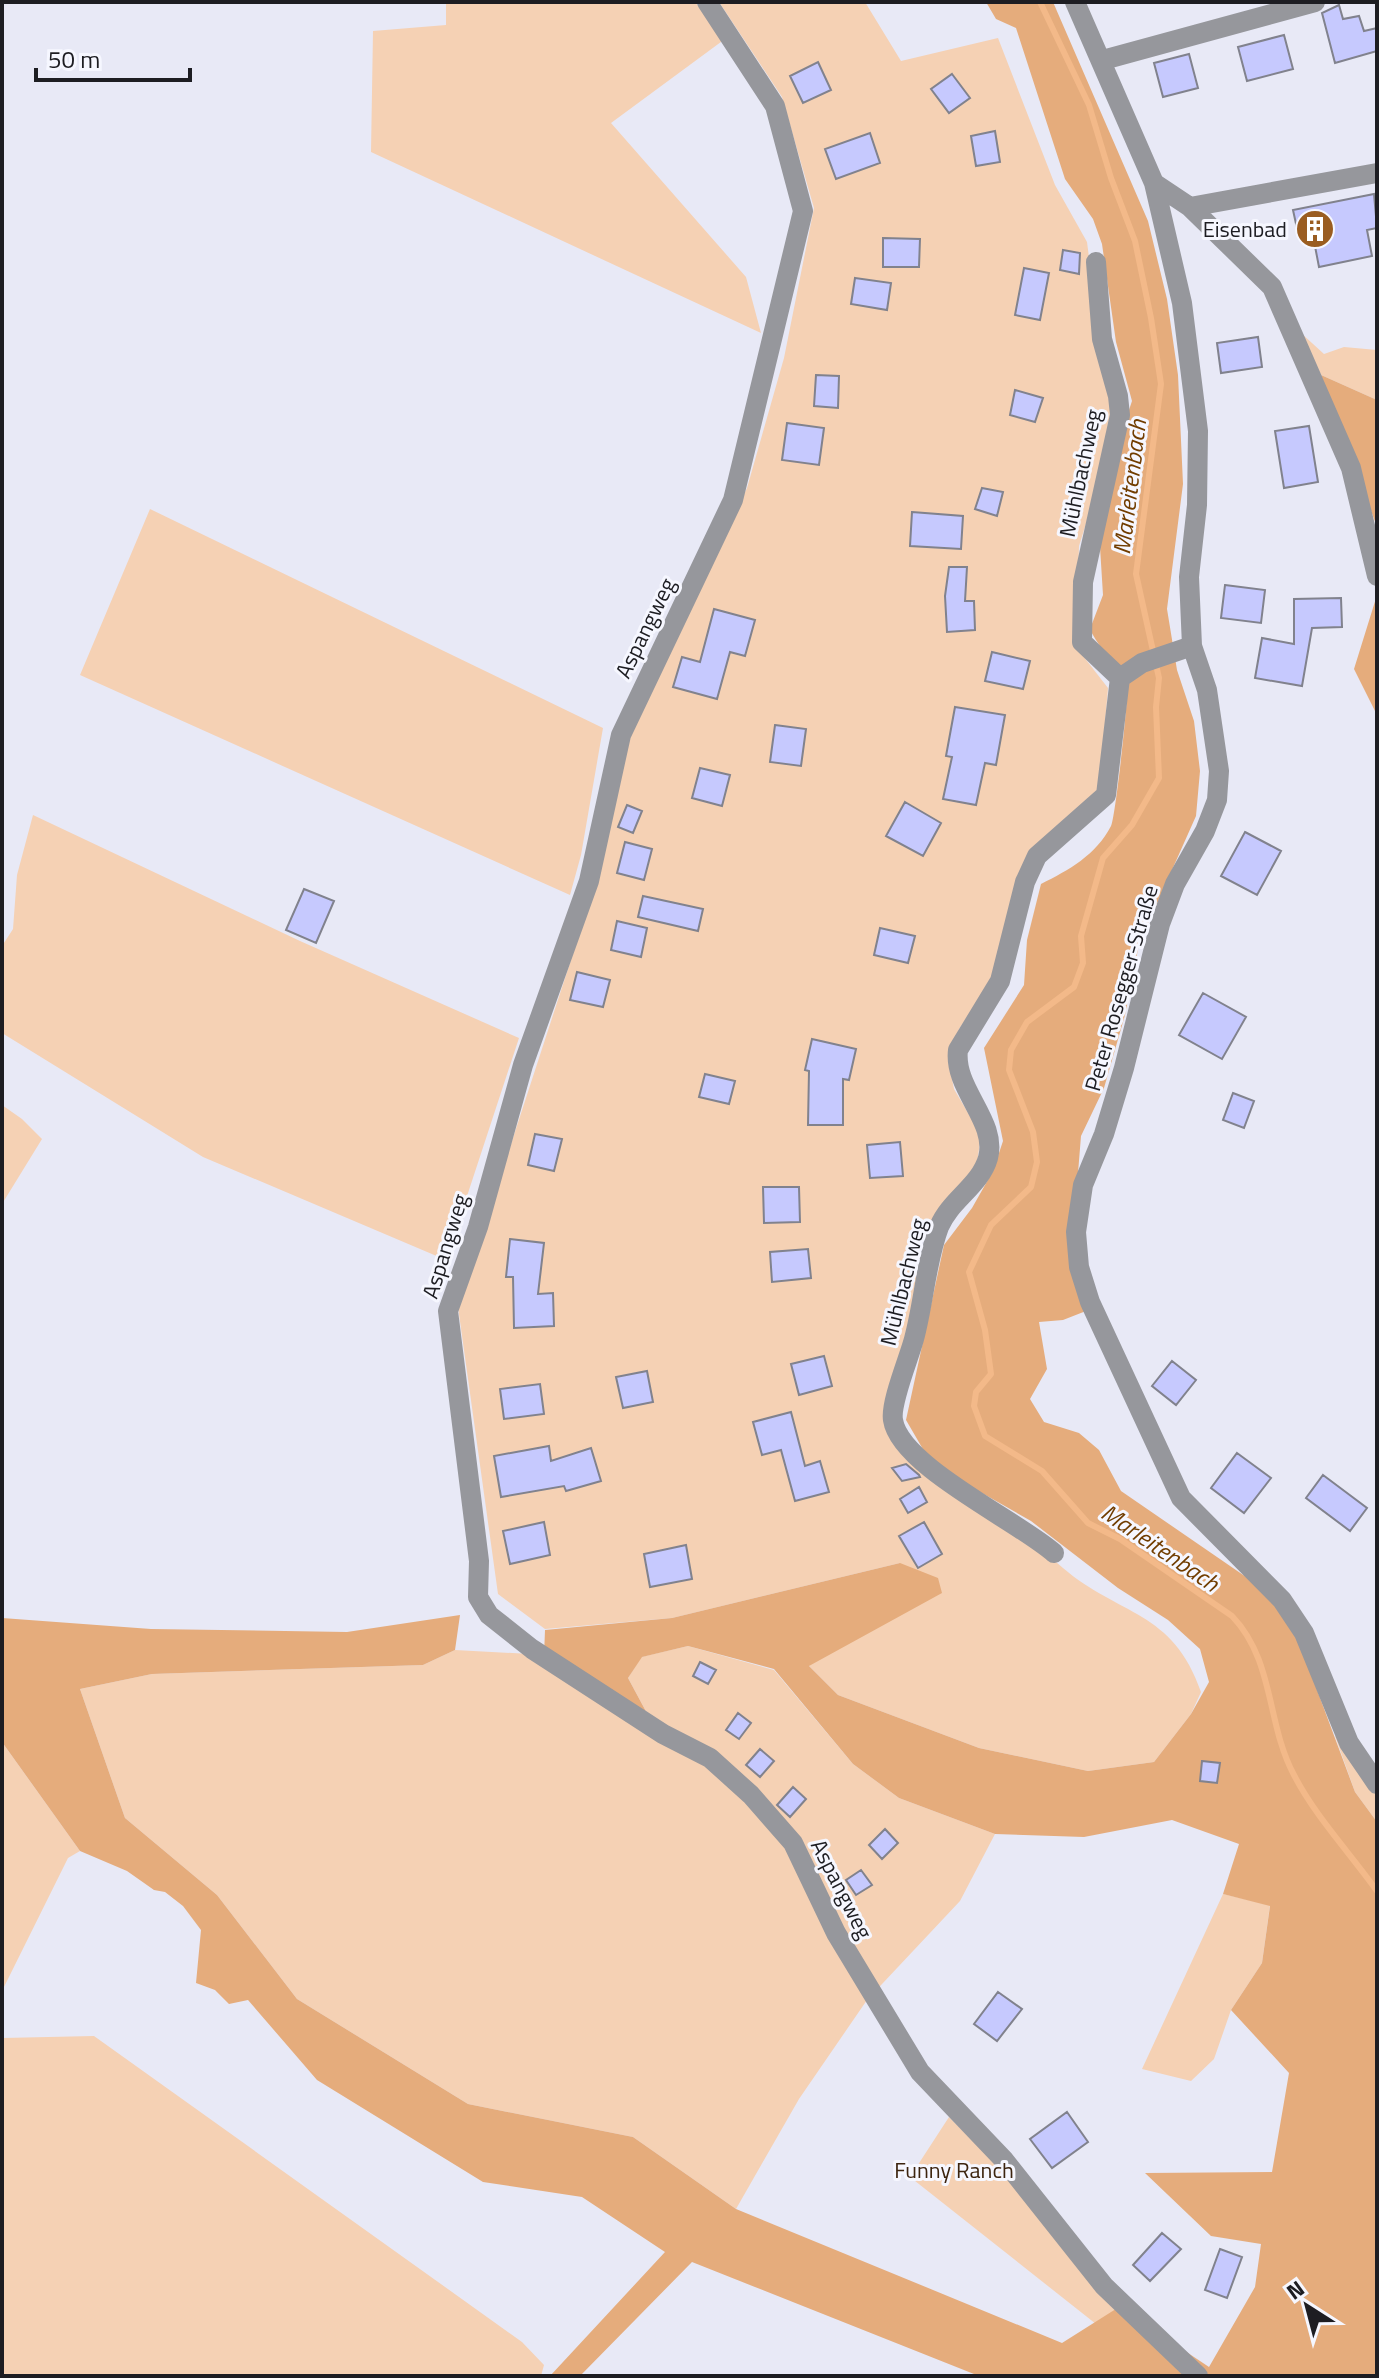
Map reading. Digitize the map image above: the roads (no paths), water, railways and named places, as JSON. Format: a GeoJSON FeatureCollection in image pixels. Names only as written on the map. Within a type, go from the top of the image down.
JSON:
{"type":"FeatureCollection","features":[{"type":"Feature","properties":{"kind":"street","name":"Aspangweg"},"geometry":{"type":"LineString","coordinates":[[707,2],[775,106],[803,211],[733,500],[621,735],[589,881],[523,1065],[478,1227],[448,1311],[479,1561],[478,1597],[489,1615],[515,1637],[663,1734],[710,1758],[751,1795],[793,1843],[836,1933],[920,2072],[1004,2160],[1104,2286],[1198,2376]]}},
{"type":"Feature","properties":{"kind":"street","name":"Peter Rosegger-Straße"},"geometry":{"type":"LineString","coordinates":[[1075,2],[1103,60],[1154,183],[1182,303],[1195,399],[1197,505],[1189,577],[1192,646],[1207,690],[1219,771],[1217,800],[1205,831],[1175,884],[1160,924],[1124,1068],[1104,1134],[1083,1185],[1076,1232],[1079,1267],[1090,1302],[1181,1498],[1282,1600],[1304,1633],[1349,1743],[1377,1784]]}},
{"type":"Feature","properties":{"kind":"street"},"geometry":{"type":"LineString","coordinates":[[1103,60],[1315,2]]}},
{"type":"Feature","properties":{"kind":"street"},"geometry":{"type":"LineString","coordinates":[[1190,207],[1377,173]]}},
{"type":"Feature","properties":{"kind":"street"},"geometry":{"type":"LineString","coordinates":[[1154,183],[1190,207],[1272,287],[1284,308],[1351,468],[1377,576]]}},
{"type":"Feature","properties":{"kind":"street","name":"Mühlbachweg"},"geometry":{"type":"LineString","coordinates":[[1054,1553],[1021,1526],[935,1474],[901,1437],[893,1415],[925,1297],[933,1242],[943,1217],[977,1179],[988,1157],[987,1134],[964,1087],[958,1050],[1000,981],[1025,882],[1037,856],[1106,795],[1120,678],[1082,642],[1085,570],[1120,415],[1118,396],[1102,339],[1096,262]]}},
{"type":"Feature","properties":{"kind":"street"},"geometry":{"type":"LineString","coordinates":[[1120,678],[1142,663],[1192,646]]}},
{"type":"Feature","properties":{"kind":"waterway","name":"Marleitenbach"},"geometry":{"type":"LineString","coordinates":[[1040,2],[1089,105],[1111,178],[1135,241],[1151,318],[1161,384],[1136,574],[1159,678],[1156,707],[1159,778],[1132,825],[1103,858],[1081,936],[1083,963],[1074,987],[1027,1022],[1011,1050],[1009,1070],[1033,1132],[1037,1162],[1031,1187],[991,1225],[969,1272],[985,1330],[991,1374],[976,1392],[974,1406],[985,1436],[1042,1471],[1088,1523],[1120,1539],[1232,1616],[1256,1653],[1285,1755],[1294,1775],[1322,1820],[1377,1891]]}},
{"type":"Feature","properties":{"kind":"place","name":"Eisenbad"},"geometry":{"type":"Point","coordinates":[1315,229]}},
{"type":"Feature","properties":{"kind":"park label","name":"Funny Ranch"},"geometry":{"type":"Point","coordinates":[954,2170]}}]}
